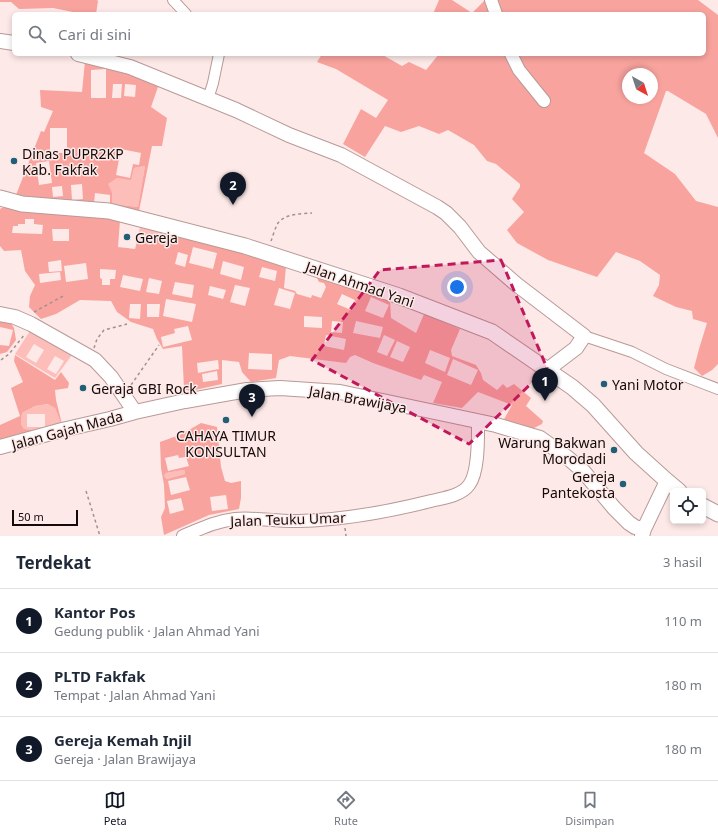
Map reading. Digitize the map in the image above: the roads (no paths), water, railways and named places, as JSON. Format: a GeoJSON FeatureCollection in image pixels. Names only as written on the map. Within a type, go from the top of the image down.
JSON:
{"type":"FeatureCollection","features":[{"type":"Feature","properties":{"kind":"main road"},"geometry":{"type":"LineString","coordinates":[[0,41],[12,43]]}},
{"type":"Feature","properties":{"kind":"main road"},"geometry":{"type":"LineString","coordinates":[[86,56],[130,67],[208,99],[289,135],[341,155],[446,213],[460,227],[479,252],[516,284],[584,336],[576,348],[547,370]]}},
{"type":"Feature","properties":{"kind":"main road","name":"Jalan Ahmad Yani"},"geometry":{"type":"LineString","coordinates":[[0,198],[22,204],[109,211],[266,252],[399,296],[499,336],[572,387],[593,404],[636,453],[667,482],[676,488]]}},
{"type":"Feature","properties":{"kind":"main road"},"geometry":{"type":"LineString","coordinates":[[0,314],[15,318],[32,318],[90,357],[103,368],[135,412]]}},
{"type":"Feature","properties":{"kind":"main road","name":"Jalan Brawijaya"},"geometry":{"type":"LineString","coordinates":[[135,412],[185,400],[247,390],[280,388],[340,392],[496,425],[540,438],[555,448],[583,471],[624,518],[643,533]]}},
{"type":"Feature","properties":{"kind":"main road","name":"Jalan Gajah Mada"},"geometry":{"type":"LineString","coordinates":[[0,447],[135,412]]}},
{"type":"Feature","properties":{"kind":"main road"},"geometry":{"type":"LineString","coordinates":[[643,533],[667,482]]}},
{"type":"Feature","properties":{"kind":"street"},"geometry":{"type":"LineString","coordinates":[[173,0],[184,12]]}},
{"type":"Feature","properties":{"kind":"street"},"geometry":{"type":"LineString","coordinates":[[491,0],[495,12]]}},
{"type":"Feature","properties":{"kind":"street"},"geometry":{"type":"LineString","coordinates":[[208,99],[219,56]]}},
{"type":"Feature","properties":{"kind":"street"},"geometry":{"type":"LineString","coordinates":[[512,56],[519,70],[544,100]]}},
{"type":"Feature","properties":{"kind":"street"},"geometry":{"type":"LineString","coordinates":[[584,336],[632,352],[666,369],[718,389]]}},
{"type":"Feature","properties":{"kind":"street","name":"Jalan Teuku Umar"},"geometry":{"type":"LineString","coordinates":[[183,536],[219,522],[235,519],[247,518],[296,521],[343,518],[389,511],[453,495],[465,489],[472,479],[477,454],[478,422]]}},
{"type":"Feature","properties":{"kind":"place","name":"Dinas PUPR2KP Kab. Fakfak"},"geometry":{"type":"Point","coordinates":[14,161]}},
{"type":"Feature","properties":{"kind":"place","name":"PLTD Fakfak"},"geometry":{"type":"Point","coordinates":[233,205]}},
{"type":"Feature","properties":{"kind":"place","name":"Gereja"},"geometry":{"type":"Point","coordinates":[127,237]}},
{"type":"Feature","properties":{"kind":"place","name":"Yani Motor"},"geometry":{"type":"Point","coordinates":[604,384]}},
{"type":"Feature","properties":{"kind":"place","name":"Geraja GBI Rock"},"geometry":{"type":"Point","coordinates":[83,388]}},
{"type":"Feature","properties":{"kind":"place","name":"Kantor Pos"},"geometry":{"type":"Point","coordinates":[545,401]}},
{"type":"Feature","properties":{"kind":"place","name":"Gereja Kemah Injil"},"geometry":{"type":"Point","coordinates":[252,417]}},
{"type":"Feature","properties":{"kind":"place","name":"CAHAYA TIMUR KONSULTAN"},"geometry":{"type":"Point","coordinates":[226,420]}},
{"type":"Feature","properties":{"kind":"place","name":"Warung Bakwan Morodadi"},"geometry":{"type":"Point","coordinates":[614,450]}},
{"type":"Feature","properties":{"kind":"place","name":"Gereja Pantekosta"},"geometry":{"type":"Point","coordinates":[623,484]}}]}
